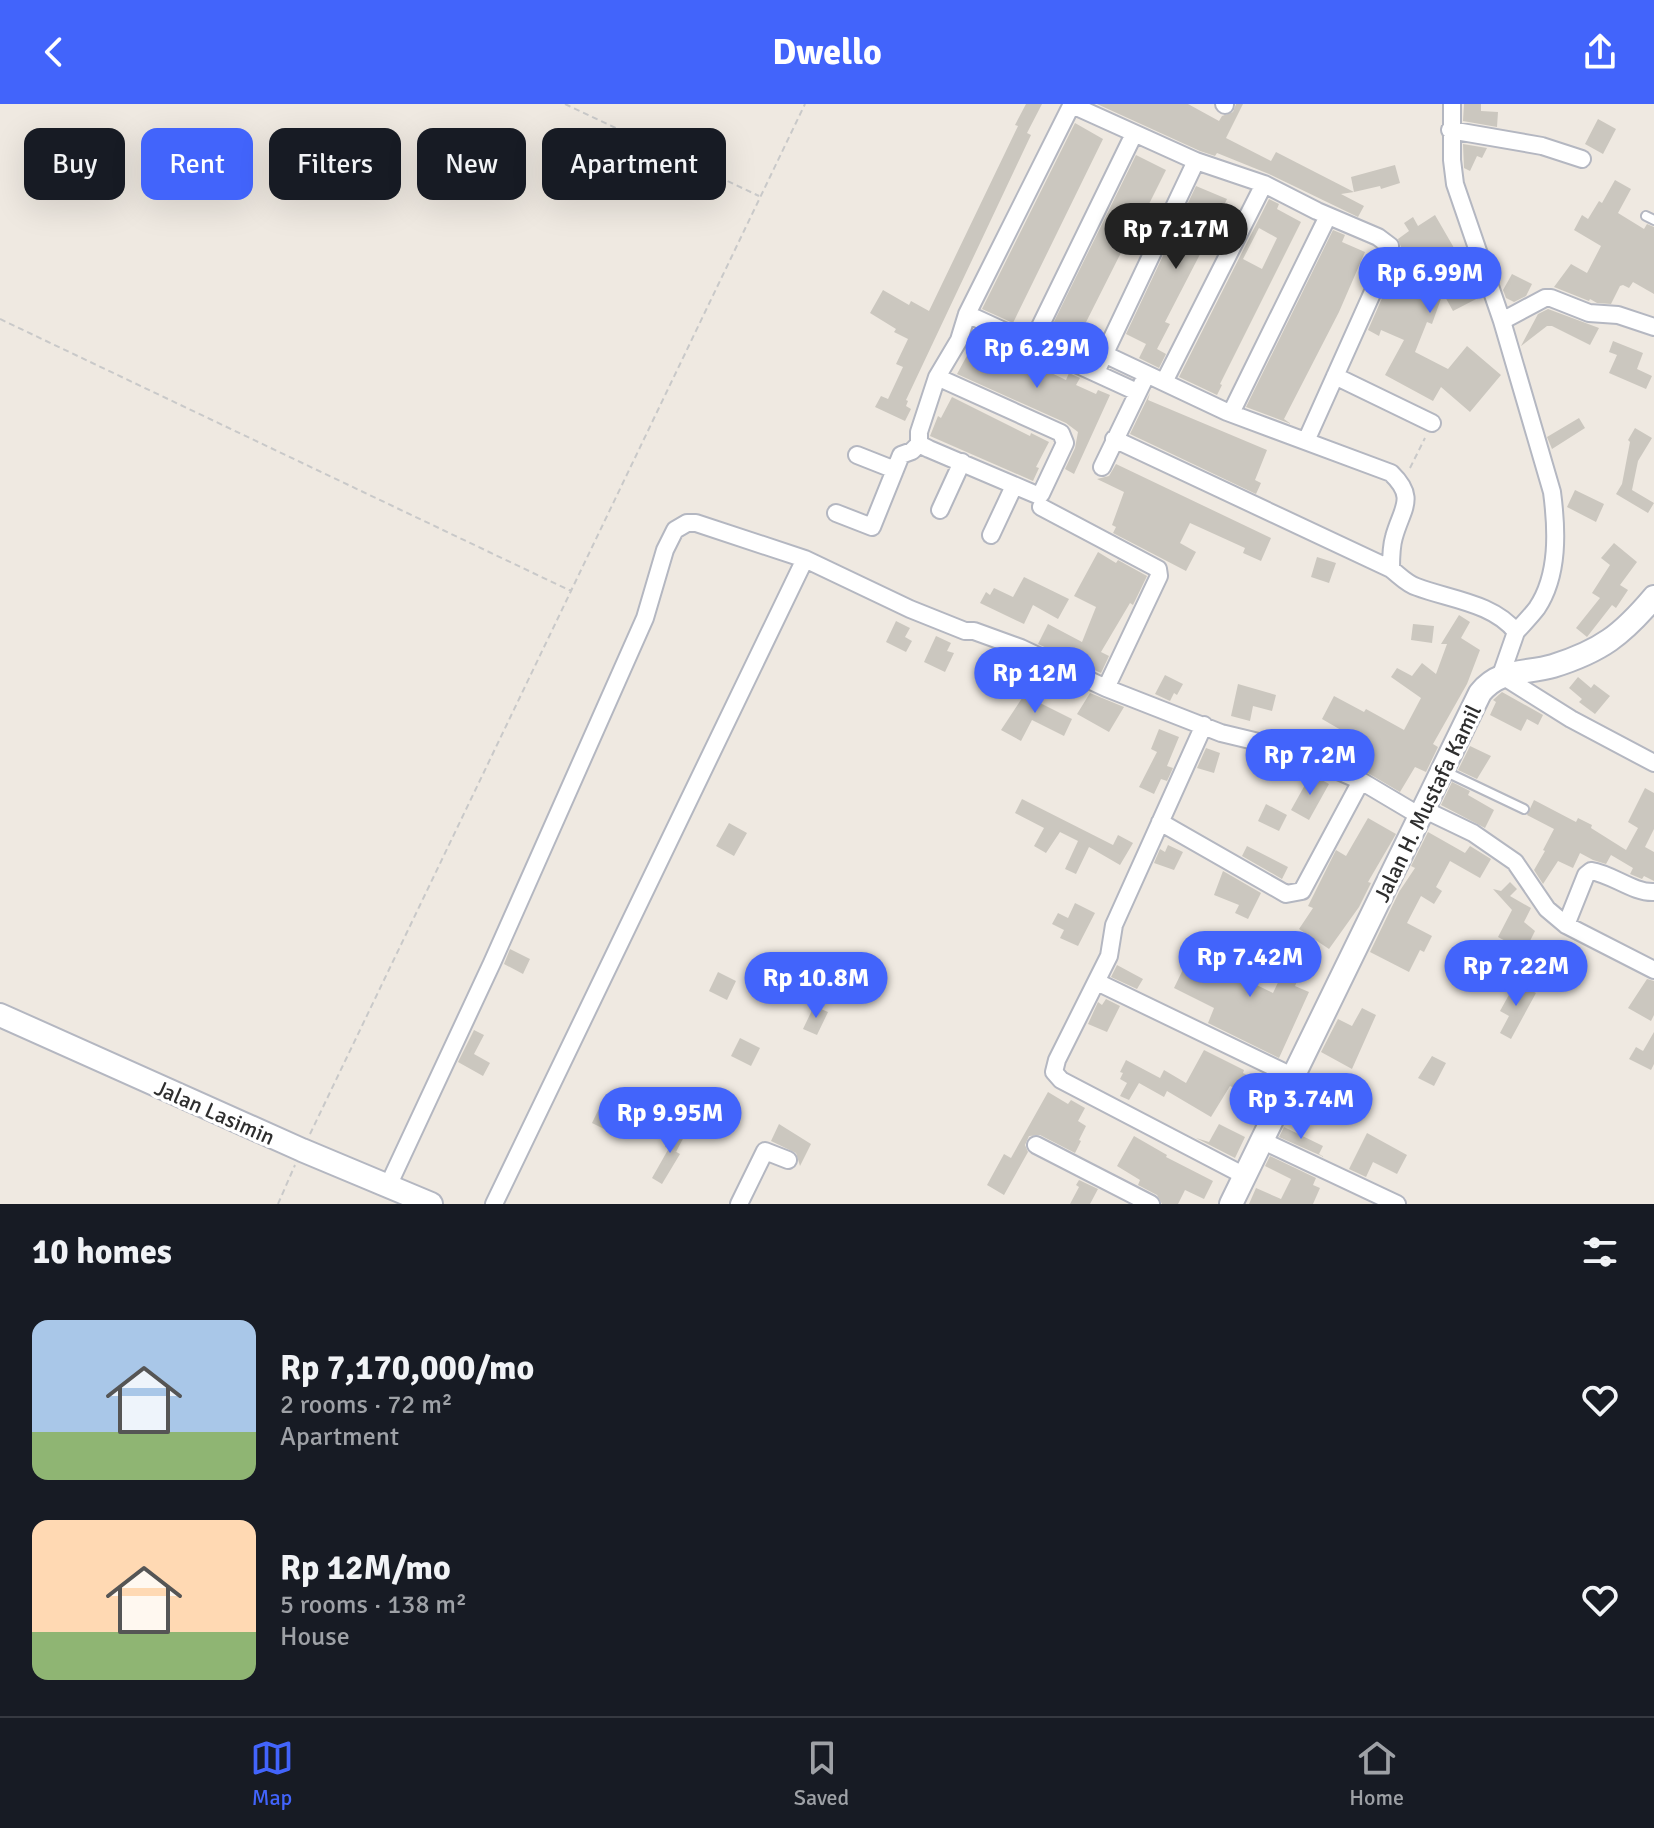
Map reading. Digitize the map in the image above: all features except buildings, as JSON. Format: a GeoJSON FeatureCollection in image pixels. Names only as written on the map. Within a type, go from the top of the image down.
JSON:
{"type":"FeatureCollection","features":[{"type":"Feature","properties":{"kind":"street"},"geometry":{"type":"LineString","coordinates":[[1452,104],[1450,130],[1455,184],[1502,321],[1552,492],[1555,515],[1550,580],[1537,607],[1516,632],[1501,675]]}},
{"type":"Feature","properties":{"kind":"street"},"geometry":{"type":"LineString","coordinates":[[836,513],[872,527],[901,455],[919,444],[919,432],[937,377],[959,340],[967,314],[1072,105],[1196,161],[1264,184],[1378,237],[1390,246],[1388,258],[1306,441]]}},
{"type":"Feature","properties":{"kind":"street"},"geometry":{"type":"LineString","coordinates":[[1450,130],[1542,146],[1582,159]]}},
{"type":"Feature","properties":{"kind":"street"},"geometry":{"type":"LineString","coordinates":[[1032,343],[1134,134]]}},
{"type":"Feature","properties":{"kind":"street"},"geometry":{"type":"LineString","coordinates":[[1096,372],[1196,161]]}},
{"type":"Feature","properties":{"kind":"street"},"geometry":{"type":"LineString","coordinates":[[1164,382],[1264,184]]}},
{"type":"Feature","properties":{"kind":"street"},"geometry":{"type":"LineString","coordinates":[[1231,413],[1328,216]]}},
{"type":"Feature","properties":{"kind":"street"},"geometry":{"type":"LineString","coordinates":[[1502,321],[1545,298],[1551,298],[1589,313],[1618,315],[1654,327]]}},
{"type":"Feature","properties":{"kind":"street"},"geometry":{"type":"LineString","coordinates":[[967,314],[1137,392]]}},
{"type":"Feature","properties":{"kind":"street"},"geometry":{"type":"LineString","coordinates":[[1104,354],[1231,413],[1379,466],[1402,484],[1406,497],[1404,513],[1394,537],[1391,569]]}},
{"type":"Feature","properties":{"kind":"street"},"geometry":{"type":"LineString","coordinates":[[1102,467],[1147,373]]}},
{"type":"Feature","properties":{"kind":"street"},"geometry":{"type":"LineString","coordinates":[[1335,376],[1432,423]]}},
{"type":"Feature","properties":{"kind":"street"},"geometry":{"type":"LineString","coordinates":[[919,444],[1037,495],[1041,494],[1065,443],[1064,437],[937,377]]}},
{"type":"Feature","properties":{"kind":"street"},"geometry":{"type":"LineString","coordinates":[[1114,439],[1391,569],[1413,586],[1458,599],[1509,623],[1516,632]]}},
{"type":"Feature","properties":{"kind":"street"},"geometry":{"type":"LineString","coordinates":[[857,455],[895,470]]}},
{"type":"Feature","properties":{"kind":"street"},"geometry":{"type":"LineString","coordinates":[[940,510],[962,462]]}},
{"type":"Feature","properties":{"kind":"street"},"geometry":{"type":"LineString","coordinates":[[991,535],[1014,486]]}},
{"type":"Feature","properties":{"kind":"street"},"geometry":{"type":"LineString","coordinates":[[1041,507],[1158,569],[1159,576],[1106,688]]}},
{"type":"Feature","properties":{"kind":"street"},"geometry":{"type":"LineString","coordinates":[[388,1186],[492,963],[645,618],[661,562],[675,530],[687,523],[696,523],[805,559],[910,609],[965,631],[974,631],[1021,648],[1106,688],[1221,733],[1288,749],[1361,781],[1422,813],[1473,833],[1515,862],[1547,909],[1566,925],[1654,970]]}},
{"type":"Feature","properties":{"kind":"street"},"geometry":{"type":"LineString","coordinates":[[494,1204],[805,559]]}},
{"type":"Feature","properties":{"kind":"street"},"geometry":{"type":"LineString","coordinates":[[1501,675],[1548,667],[1607,644],[1625,630],[1654,597]]}},
{"type":"Feature","properties":{"kind":"street"},"geometry":{"type":"LineString","coordinates":[[1501,675],[1571,719],[1654,763]]}},
{"type":"Feature","properties":{"kind":"street","name":"Jalan H. Mustafa Kamil"},"geometry":{"type":"LineString","coordinates":[[1231,1204],[1480,693],[1501,675]]}},
{"type":"Feature","properties":{"kind":"street"},"geometry":{"type":"LineString","coordinates":[[1204,725],[1114,925],[1109,956],[1057,1060],[1054,1072],[1061,1080],[1245,1176]]}},
{"type":"Feature","properties":{"kind":"street"},"geometry":{"type":"LineString","coordinates":[[1160,822],[1286,894],[1294,894],[1302,891],[1361,781]]}},
{"type":"Feature","properties":{"kind":"street"},"geometry":{"type":"LineString","coordinates":[[1566,925],[1586,875],[1591,871],[1605,873],[1646,893],[1654,892]]}},
{"type":"Feature","properties":{"kind":"street"},"geometry":{"type":"LineString","coordinates":[[1097,982],[1292,1076]]}},
{"type":"Feature","properties":{"kind":"street","name":"Jalan Lasimin"},"geometry":{"type":"LineString","coordinates":[[0,1015],[431,1204]]}},
{"type":"Feature","properties":{"kind":"street"},"geometry":{"type":"LineString","coordinates":[[1261,1140],[1397,1204]]}},
{"type":"Feature","properties":{"kind":"street"},"geometry":{"type":"LineString","coordinates":[[1036,1145],[1151,1204]]}},
{"type":"Feature","properties":{"kind":"street"},"geometry":{"type":"LineString","coordinates":[[739,1204],[765,1151],[788,1160]]}},
{"type":"Feature","properties":{"kind":"lane"},"geometry":{"type":"LineString","coordinates":[[1442,770],[1524,809]]}},
{"type":"Feature","properties":{"kind":"path"},"geometry":{"type":"LineString","coordinates":[[565,104],[761,197]]}},
{"type":"Feature","properties":{"kind":"path"},"geometry":{"type":"LineString","coordinates":[[278,1204],[805,104]]}},
{"type":"Feature","properties":{"kind":"path"},"geometry":{"type":"LineString","coordinates":[[0,319],[572,591]]}},
{"type":"Feature","properties":{"kind":"path"},"geometry":{"type":"LineString","coordinates":[[1402,484],[1432,423]]}}]}
